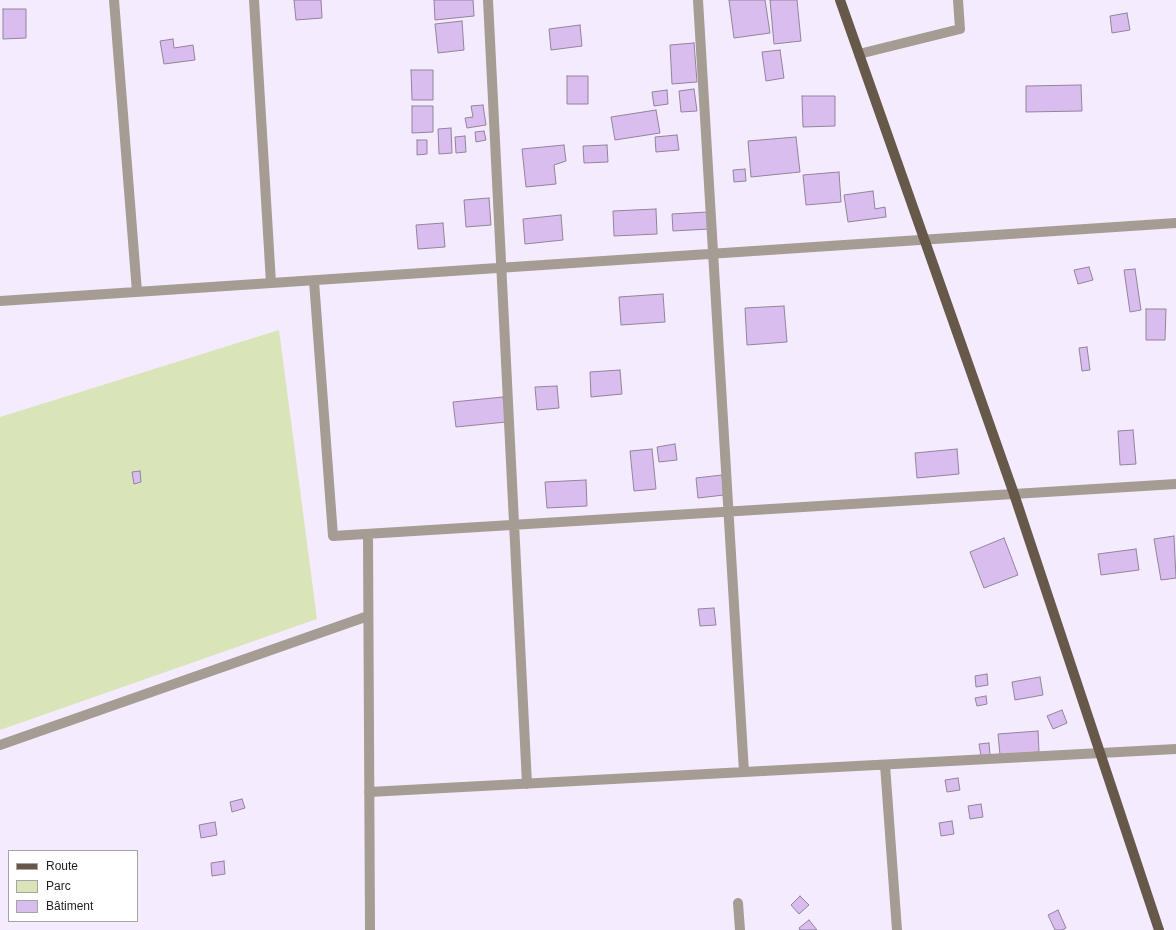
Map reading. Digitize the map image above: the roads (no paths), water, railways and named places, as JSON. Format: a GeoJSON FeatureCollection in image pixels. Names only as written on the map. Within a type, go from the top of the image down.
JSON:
{"type":"FeatureCollection","features":[{"type":"Feature","properties":{"kind":"main road"},"geometry":{"type":"LineString","coordinates":[[840,0],[1014,494],[1159,930]]}},
{"type":"Feature","properties":{"kind":"street"},"geometry":{"type":"LineString","coordinates":[[114,0],[137,292]]}},
{"type":"Feature","properties":{"kind":"street"},"geometry":{"type":"LineString","coordinates":[[254,0],[272,283]]}},
{"type":"Feature","properties":{"kind":"street"},"geometry":{"type":"LineString","coordinates":[[488,0],[527,784]]}},
{"type":"Feature","properties":{"kind":"street"},"geometry":{"type":"LineString","coordinates":[[698,0],[744,772]]}},
{"type":"Feature","properties":{"kind":"street"},"geometry":{"type":"LineString","coordinates":[[858,54],[960,29],[958,0]]}},
{"type":"Feature","properties":{"kind":"street"},"geometry":{"type":"LineString","coordinates":[[0,302],[1176,224]]}},
{"type":"Feature","properties":{"kind":"street"},"geometry":{"type":"LineString","coordinates":[[314,281],[333,536],[1176,484]]}},
{"type":"Feature","properties":{"kind":"street"},"geometry":{"type":"LineString","coordinates":[[368,534],[370,930]]}},
{"type":"Feature","properties":{"kind":"street"},"geometry":{"type":"LineString","coordinates":[[0,745],[368,616]]}},
{"type":"Feature","properties":{"kind":"street"},"geometry":{"type":"LineString","coordinates":[[369,792],[1176,749]]}},
{"type":"Feature","properties":{"kind":"street"},"geometry":{"type":"LineString","coordinates":[[885,765],[897,930]]}},
{"type":"Feature","properties":{"kind":"street"},"geometry":{"type":"LineString","coordinates":[[738,903],[740,930]]}}]}
